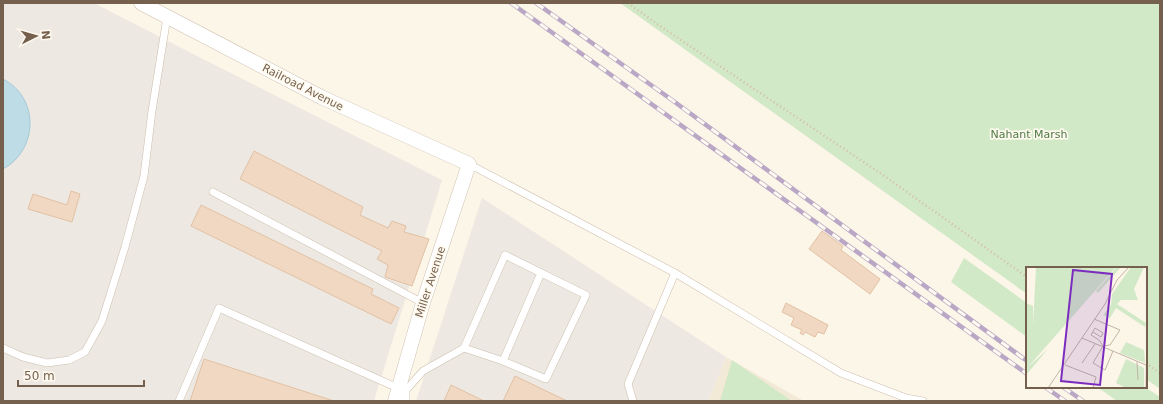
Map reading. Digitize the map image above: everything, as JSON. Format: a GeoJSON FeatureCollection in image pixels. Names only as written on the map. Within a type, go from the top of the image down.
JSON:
{"type":"FeatureCollection","features":[{"type":"Feature","properties":{"kind":"street","name":"Railroad Avenue"},"geometry":{"type":"LineString","coordinates":[[141,3],[321,97],[469,164]]}},
{"type":"Feature","properties":{"kind":"street","name":"Miller Avenue"},"geometry":{"type":"LineString","coordinates":[[400,393],[423,303],[469,164]]}},
{"type":"Feature","properties":{"kind":"lane"},"geometry":{"type":"LineString","coordinates":[[3,348],[23,357],[47,363],[69,360],[86,352],[102,321],[125,247],[144,176],[152,111],[167,17]]}},
{"type":"Feature","properties":{"kind":"lane"},"geometry":{"type":"LineString","coordinates":[[469,164],[675,273],[841,373],[906,398],[923,401]]}},
{"type":"Feature","properties":{"kind":"lane"},"geometry":{"type":"LineString","coordinates":[[213,192],[423,303]]}},
{"type":"Feature","properties":{"kind":"lane"},"geometry":{"type":"LineString","coordinates":[[400,393],[423,371],[464,348],[506,255],[541,274],[586,295],[546,379],[503,361],[464,348]]}},
{"type":"Feature","properties":{"kind":"lane"},"geometry":{"type":"LineString","coordinates":[[633,401],[628,384],[675,273]]}},
{"type":"Feature","properties":{"kind":"lane"},"geometry":{"type":"LineString","coordinates":[[503,361],[541,274]]}},
{"type":"Feature","properties":{"kind":"lane"},"geometry":{"type":"LineString","coordinates":[[179,401],[219,308],[400,393],[406,401]]}},
{"type":"Feature","properties":{"kind":"path"},"geometry":{"type":"LineString","coordinates":[[628,3],[880,173],[1026,276]]}},
{"type":"Feature","properties":{"kind":"path"},"geometry":{"type":"LineString","coordinates":[[1147,364],[1160,373]]}},
{"type":"Feature","properties":{"kind":"shaded area"},"geometry":{"type":"Polygon","coordinates":[[[3,3],[94,3],[442,180],[374,401],[3,401],[3,3]]]}},
{"type":"Feature","properties":{"kind":"shaded area"},"geometry":{"type":"Polygon","coordinates":[[[482,198],[726,357],[708,401],[416,401],[482,198]]]}},
{"type":"Feature","properties":{"kind":"shaded area"},"geometry":{"type":"Polygon","coordinates":[[[726,357],[804,401],[708,401],[726,357]]]}},
{"type":"Feature","properties":{"kind":"green space","name":"Nahant Marsh"},"geometry":{"type":"Polygon","coordinates":[[[620,3],[1160,3],[1160,389],[1147,380],[1147,267],[1026,267],[1026,293],[620,3]]]}},
{"type":"Feature","properties":{"kind":"green space"},"geometry":{"type":"Polygon","coordinates":[[[964,258],[1026,302],[1026,336],[951,282],[964,258]]]}},
{"type":"Feature","properties":{"kind":"green space"},"geometry":{"type":"Polygon","coordinates":[[[732,360],[792,401],[720,401],[732,360]]]}},
{"type":"Feature","properties":{"kind":"green space"},"geometry":{"type":"Polygon","coordinates":[[[1098,388],[1146,388],[1160,397],[1160,401],[1117,401],[1098,388]]]}},
{"type":"Feature","properties":{"kind":"water"},"geometry":{"type":"Polygon","coordinates":[[[3,79],[15,88],[24,98],[30,124],[28,137],[23,150],[15,160],[3,169],[3,79]]]}},
{"type":"Feature","properties":{"kind":"building"},"geometry":{"type":"Polygon","coordinates":[[[254,151],[363,207],[360,215],[388,228],[392,221],[406,226],[404,232],[429,239],[412,286],[385,277],[388,265],[377,259],[382,251],[240,179],[254,151]]]}},
{"type":"Feature","properties":{"kind":"building"},"geometry":{"type":"Polygon","coordinates":[[[71,191],[80,194],[72,222],[28,209],[33,194],[67,205],[71,191]]]}},
{"type":"Feature","properties":{"kind":"building"},"geometry":{"type":"Polygon","coordinates":[[[201,205],[373,289],[371,294],[399,308],[391,324],[191,226],[201,205]]]}},
{"type":"Feature","properties":{"kind":"building"},"geometry":{"type":"Polygon","coordinates":[[[822,231],[843,246],[841,250],[880,279],[870,294],[809,249],[822,231]]]}},
{"type":"Feature","properties":{"kind":"building"},"geometry":{"type":"Polygon","coordinates":[[[786,303],[828,325],[824,334],[818,332],[815,337],[805,332],[803,335],[800,333],[802,330],[791,325],[794,318],[782,312],[786,303]]]}},
{"type":"Feature","properties":{"kind":"building"},"geometry":{"type":"Polygon","coordinates":[[[204,359],[334,401],[190,401],[204,359]]]}},
{"type":"Feature","properties":{"kind":"building"},"geometry":{"type":"Polygon","coordinates":[[[515,376],[567,401],[503,401],[515,376]]]}},
{"type":"Feature","properties":{"kind":"building"},"geometry":{"type":"Polygon","coordinates":[[[451,385],[484,401],[444,401],[451,385]]]}},
{"type":"Feature","properties":{"kind":"railway"},"geometry":{"type":"LineString","coordinates":[[511,3],[1026,373]]}},
{"type":"Feature","properties":{"kind":"railway"},"geometry":{"type":"LineString","coordinates":[[536,3],[672,100],[1026,360]]}},
{"type":"Feature","properties":{"kind":"railway"},"geometry":{"type":"LineString","coordinates":[[1046,388],[1065,401]]}},
{"type":"Feature","properties":{"kind":"railway"},"geometry":{"type":"LineString","coordinates":[[1064,388],[1083,401]]}}]}
